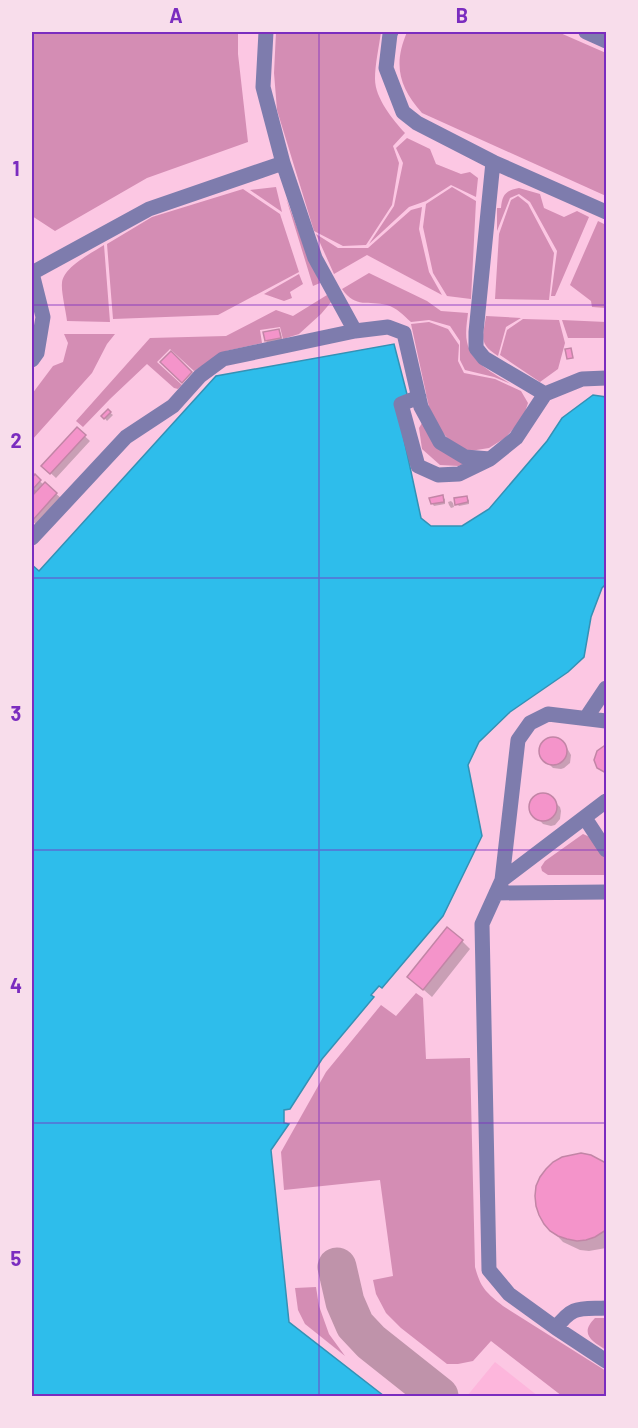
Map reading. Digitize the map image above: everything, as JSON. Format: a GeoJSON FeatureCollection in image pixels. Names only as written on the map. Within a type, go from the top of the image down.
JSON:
{"type":"FeatureCollection","features":[{"type":"Feature","properties":{"kind":"street"},"geometry":{"type":"LineString","coordinates":[[266,32],[263,87],[283,163],[315,258],[355,331]]}},
{"type":"Feature","properties":{"kind":"street"},"geometry":{"type":"LineString","coordinates":[[391,32],[386,68],[403,112],[417,123],[493,162],[606,212]]}},
{"type":"Feature","properties":{"kind":"street"},"geometry":{"type":"LineString","coordinates":[[586,32],[606,40]]}},
{"type":"Feature","properties":{"kind":"street"},"geometry":{"type":"LineString","coordinates":[[493,162],[476,348],[484,358],[545,394]]}},
{"type":"Feature","properties":{"kind":"street"},"geometry":{"type":"LineString","coordinates":[[32,360],[37,353],[43,317],[32,273],[149,209],[283,163]]}},
{"type":"Feature","properties":{"kind":"street"},"geometry":{"type":"LineString","coordinates":[[32,538],[126,437],[173,406],[200,376],[223,358],[355,331],[388,327],[404,333],[421,407],[440,442],[465,457],[490,459]]}},
{"type":"Feature","properties":{"kind":"street"},"geometry":{"type":"LineString","coordinates":[[419,397],[401,404],[418,466],[438,475],[459,474],[490,459],[516,438],[545,394],[582,379],[606,378]]}},
{"type":"Feature","properties":{"kind":"street"},"geometry":{"type":"LineString","coordinates":[[586,718],[606,688]]}},
{"type":"Feature","properties":{"kind":"street"},"geometry":{"type":"LineString","coordinates":[[606,721],[548,714],[530,723],[518,740],[499,887],[482,924],[489,1270],[509,1294],[606,1361]]}},
{"type":"Feature","properties":{"kind":"street"},"geometry":{"type":"LineString","coordinates":[[499,887],[606,801]]}},
{"type":"Feature","properties":{"kind":"street"},"geometry":{"type":"LineString","coordinates":[[585,818],[606,850]]}},
{"type":"Feature","properties":{"kind":"street"},"geometry":{"type":"LineString","coordinates":[[499,887],[606,892]]}},
{"type":"Feature","properties":{"kind":"street"},"geometry":{"type":"LineString","coordinates":[[556,1328],[566,1315],[579,1309],[606,1308]]}},
{"type":"Feature","properties":{"kind":"shaded area"},"geometry":{"type":"Polygon","coordinates":[[[32,32],[238,32],[238,54],[248,142],[147,178],[55,231],[32,216],[32,32]]]}},
{"type":"Feature","properties":{"kind":"shaded area"},"geometry":{"type":"Polygon","coordinates":[[[276,32],[381,32],[376,86],[386,108],[405,133],[393,146],[399,163],[392,205],[366,245],[343,246],[314,231],[277,110],[274,73],[276,32]]]}},
{"type":"Feature","properties":{"kind":"shaded area"},"geometry":{"type":"Polygon","coordinates":[[[407,32],[558,32],[606,53],[606,196],[422,113],[403,85],[401,75],[400,55],[407,32]]]}},
{"type":"Feature","properties":{"kind":"shaded area"},"geometry":{"type":"Polygon","coordinates":[[[407,138],[430,149],[436,164],[461,174],[470,172],[478,178],[476,197],[451,185],[426,201],[409,207],[369,244],[394,206],[403,163],[396,148],[407,138]]]}},
{"type":"Feature","properties":{"kind":"shaded area"},"geometry":{"type":"Polygon","coordinates":[[[276,187],[282,212],[250,190],[276,187]]]}},
{"type":"Feature","properties":{"kind":"shaded area"},"geometry":{"type":"Polygon","coordinates":[[[452,187],[476,201],[471,299],[447,296],[433,273],[423,227],[426,204],[452,187]]]}},
{"type":"Feature","properties":{"kind":"shaded area"},"geometry":{"type":"Polygon","coordinates":[[[519,188],[540,194],[544,208],[564,217],[577,211],[589,217],[555,296],[551,296],[557,251],[530,202],[519,194],[510,198],[497,231],[497,208],[501,208],[506,194],[519,188]]]}},
{"type":"Feature","properties":{"kind":"shaded area"},"geometry":{"type":"Polygon","coordinates":[[[243,189],[280,214],[299,272],[218,315],[113,319],[107,244],[152,217],[243,189]]]}},
{"type":"Feature","properties":{"kind":"shaded area"},"geometry":{"type":"Polygon","coordinates":[[[518,196],[528,204],[554,253],[549,300],[495,299],[499,234],[511,200],[518,196]]]}},
{"type":"Feature","properties":{"kind":"shaded area"},"geometry":{"type":"Polygon","coordinates":[[[286,198],[320,283],[313,286],[286,198]]]}},
{"type":"Feature","properties":{"kind":"shaded area"},"geometry":{"type":"Polygon","coordinates":[[[422,207],[419,229],[429,272],[442,295],[367,255],[334,274],[316,234],[338,248],[368,248],[411,210],[422,207]]]}},
{"type":"Feature","properties":{"kind":"shaded area"},"geometry":{"type":"Polygon","coordinates":[[[598,221],[606,225],[606,308],[592,307],[591,301],[570,285],[598,221]]]}},
{"type":"Feature","properties":{"kind":"shaded area"},"geometry":{"type":"Polygon","coordinates":[[[104,245],[110,322],[67,321],[62,291],[64,277],[67,271],[79,261],[104,245]]]}},
{"type":"Feature","properties":{"kind":"shaded area"},"geometry":{"type":"Polygon","coordinates":[[[369,273],[427,301],[441,311],[468,313],[466,339],[473,356],[484,367],[511,384],[465,370],[460,360],[460,341],[450,326],[429,320],[411,322],[391,306],[357,302],[342,289],[369,273]]]}},
{"type":"Feature","properties":{"kind":"shaded area"},"geometry":{"type":"Polygon","coordinates":[[[299,274],[303,284],[290,292],[292,298],[284,301],[264,294],[299,274]]]}},
{"type":"Feature","properties":{"kind":"shaded area"},"geometry":{"type":"Polygon","coordinates":[[[327,295],[332,301],[299,334],[283,339],[280,327],[260,330],[262,343],[226,351],[194,371],[170,349],[157,362],[182,385],[178,389],[147,364],[83,427],[76,421],[150,338],[226,336],[276,310],[293,316],[327,295]]]}},
{"type":"Feature","properties":{"kind":"shaded area"},"geometry":{"type":"Polygon","coordinates":[[[486,316],[521,318],[506,327],[498,356],[487,347],[483,339],[486,316]]]}},
{"type":"Feature","properties":{"kind":"shaded area"},"geometry":{"type":"Polygon","coordinates":[[[523,319],[559,320],[565,343],[558,369],[540,382],[500,355],[507,330],[523,319]]]}},
{"type":"Feature","properties":{"kind":"shaded area"},"geometry":{"type":"Polygon","coordinates":[[[562,320],[606,322],[606,338],[568,338],[562,320]]]}},
{"type":"Feature","properties":{"kind":"shaded area"},"geometry":{"type":"Polygon","coordinates":[[[429,322],[448,329],[459,345],[458,361],[464,373],[495,379],[521,391],[528,403],[523,418],[505,438],[489,448],[470,451],[454,445],[440,430],[429,407],[411,324],[429,322]]]}},
{"type":"Feature","properties":{"kind":"shaded area"},"geometry":{"type":"Polygon","coordinates":[[[64,334],[115,334],[107,344],[92,373],[32,440],[32,394],[53,366],[63,362],[68,343],[64,334]]]}},
{"type":"Feature","properties":{"kind":"shaded area"},"geometry":{"type":"Polygon","coordinates":[[[422,423],[467,463],[459,466],[440,465],[422,449],[419,428],[422,423]]]}},
{"type":"Feature","properties":{"kind":"shaded area"},"geometry":{"type":"Polygon","coordinates":[[[583,834],[592,838],[606,857],[606,875],[548,875],[542,871],[541,867],[545,861],[583,834]]]}},
{"type":"Feature","properties":{"kind":"shaded area"},"geometry":{"type":"Polygon","coordinates":[[[416,993],[423,998],[426,1059],[470,1058],[475,1267],[482,1285],[503,1306],[606,1371],[606,1396],[562,1396],[491,1341],[473,1361],[447,1364],[401,1328],[386,1313],[376,1294],[373,1280],[393,1276],[380,1180],[284,1190],[281,1152],[326,1072],[381,1005],[396,1016],[416,993]]]}},
{"type":"Feature","properties":{"kind":"shaded area"},"geometry":{"type":"Polygon","coordinates":[[[316,1287],[319,1306],[329,1334],[345,1356],[305,1324],[298,1310],[295,1288],[316,1287]]]}},
{"type":"Feature","properties":{"kind":"shaded area"},"geometry":{"type":"Polygon","coordinates":[[[595,1318],[606,1318],[606,1350],[589,1337],[588,1328],[595,1318]]]}},
{"type":"Feature","properties":{"kind":"shaded area"},"geometry":{"type":"Polygon","coordinates":[[[495,1362],[538,1396],[467,1396],[495,1362]]]}},
{"type":"Feature","properties":{"kind":"water"},"geometry":{"type":"Polygon","coordinates":[[[394,344],[408,398],[396,402],[421,518],[431,526],[462,526],[489,509],[547,441],[562,418],[593,395],[606,397],[606,584],[602,588],[591,617],[584,657],[568,672],[510,712],[479,742],[468,765],[482,836],[443,916],[382,988],[379,986],[371,995],[374,997],[322,1059],[290,1109],[284,1110],[284,1123],[289,1124],[271,1150],[289,1322],[384,1396],[32,1396],[32,565],[39,571],[216,376],[394,344]]]}},
{"type":"Feature","properties":{"kind":"building"},"geometry":{"type":"Polygon","coordinates":[[[279,329],[281,338],[265,341],[263,332],[279,329]]]}},
{"type":"Feature","properties":{"kind":"building"},"geometry":{"type":"Polygon","coordinates":[[[571,348],[573,358],[567,359],[565,349],[571,348]]]}},
{"type":"Feature","properties":{"kind":"building"},"geometry":{"type":"Polygon","coordinates":[[[171,351],[192,372],[182,383],[160,362],[171,351]]]}},
{"type":"Feature","properties":{"kind":"building"},"geometry":{"type":"Polygon","coordinates":[[[108,409],[111,412],[104,419],[101,416],[108,409]]]}},
{"type":"Feature","properties":{"kind":"building"},"geometry":{"type":"Polygon","coordinates":[[[77,427],[86,435],[50,474],[41,466],[77,427]]]}},
{"type":"Feature","properties":{"kind":"building"},"geometry":{"type":"Polygon","coordinates":[[[35,474],[41,480],[33,489],[35,491],[32,494],[32,478],[35,474]]]}},
{"type":"Feature","properties":{"kind":"building"},"geometry":{"type":"Polygon","coordinates":[[[45,482],[57,493],[32,521],[32,496],[45,482]]]}},
{"type":"Feature","properties":{"kind":"building"},"geometry":{"type":"Polygon","coordinates":[[[443,495],[444,502],[431,504],[429,498],[443,495]]]}},
{"type":"Feature","properties":{"kind":"building"},"geometry":{"type":"Polygon","coordinates":[[[467,496],[468,502],[455,505],[454,498],[467,496]]]}},
{"type":"Feature","properties":{"kind":"building"},"geometry":{"type":"Polygon","coordinates":[[[553,737],[563,741],[567,751],[563,761],[553,765],[543,761],[539,751],[543,741],[553,737]]]}},
{"type":"Feature","properties":{"kind":"building"},"geometry":{"type":"Polygon","coordinates":[[[606,746],[606,773],[597,768],[594,760],[597,751],[606,746]]]}},
{"type":"Feature","properties":{"kind":"building"},"geometry":{"type":"Polygon","coordinates":[[[543,793],[553,797],[557,807],[553,817],[543,821],[533,817],[529,807],[533,797],[543,793]]]}},
{"type":"Feature","properties":{"kind":"building"},"geometry":{"type":"Polygon","coordinates":[[[447,927],[463,940],[423,990],[407,977],[447,927]]]}},
{"type":"Feature","properties":{"kind":"building"},"geometry":{"type":"Polygon","coordinates":[[[581,1153],[591,1155],[606,1163],[606,1230],[595,1237],[577,1241],[558,1236],[550,1231],[539,1215],[535,1196],[540,1177],[553,1162],[562,1157],[581,1153]]]}},
{"type":"Feature","properties":{"kind":"taxiway"},"geometry":{"type":"LineString","coordinates":[[337,1267],[345,1302],[355,1325],[371,1342],[439,1396]]}}]}
